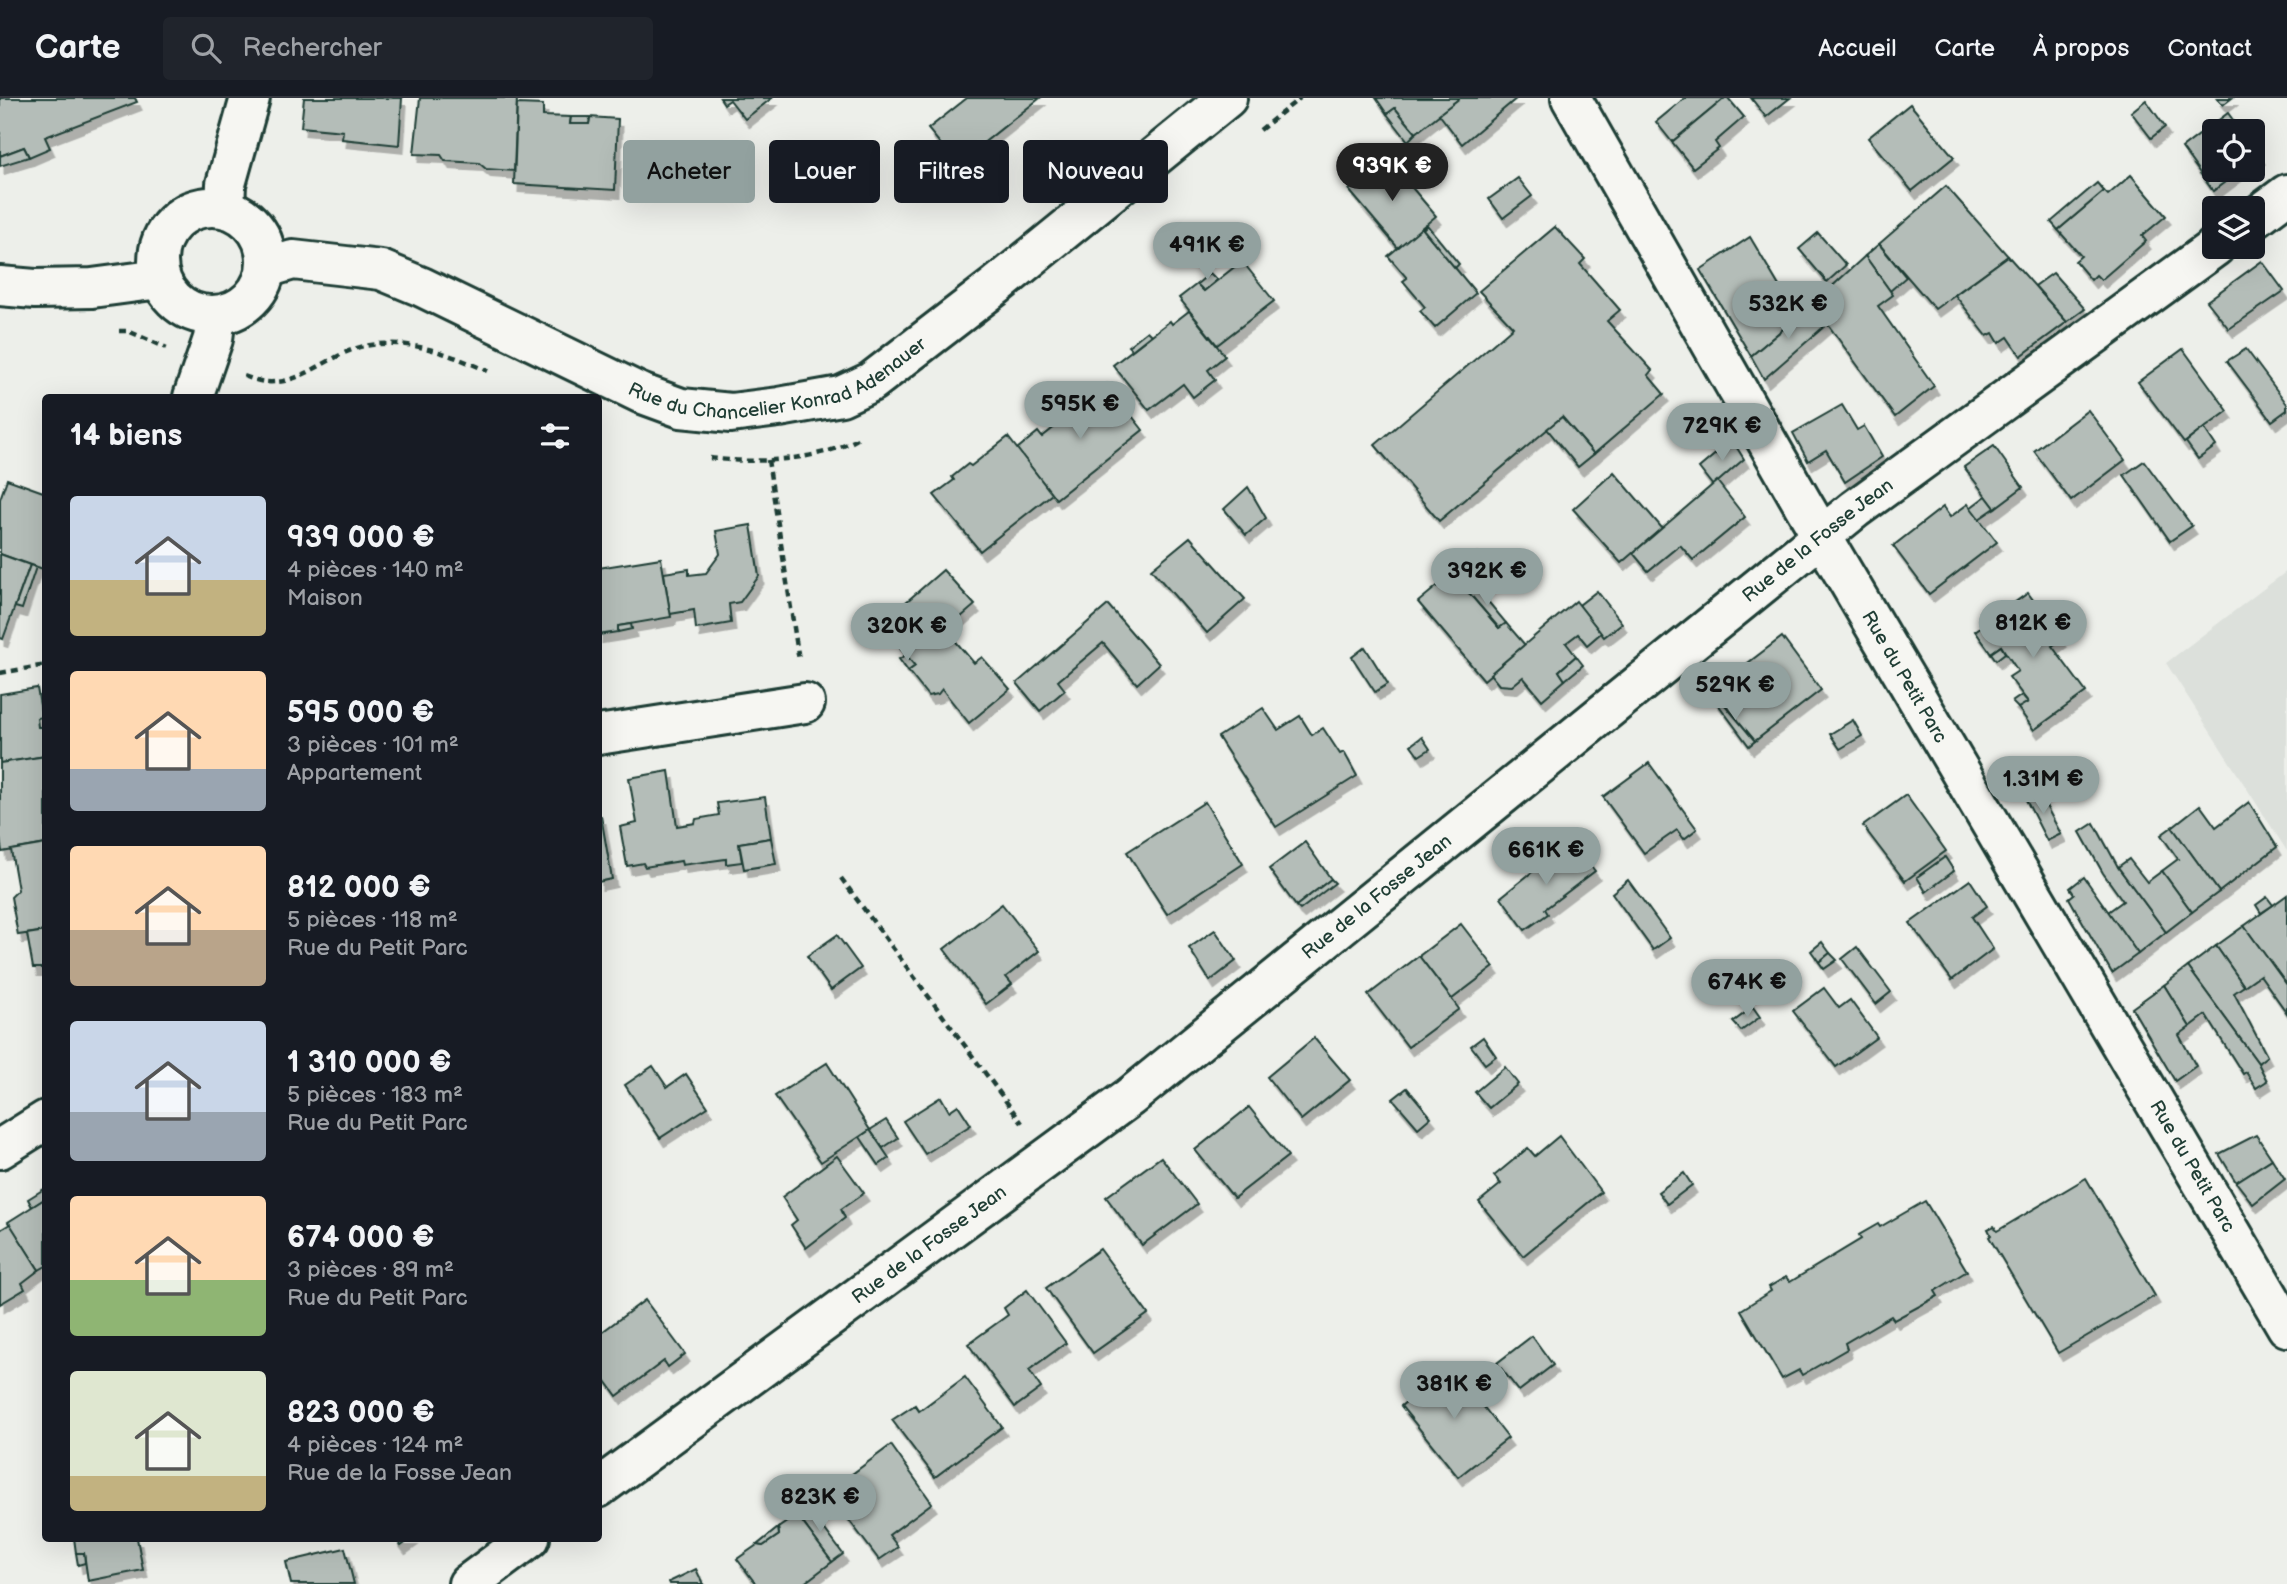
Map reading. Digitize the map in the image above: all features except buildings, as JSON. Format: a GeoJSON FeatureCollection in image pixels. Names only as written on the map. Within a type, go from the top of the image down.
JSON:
{"type":"FeatureCollection","features":[{"type":"Feature","properties":{"kind":"street"},"geometry":{"type":"LineString","coordinates":[[225,208],[226,184],[250,98]]}},
{"type":"Feature","properties":{"kind":"street","name":"Rue du Chancelier Konrad Adenauer"},"geometry":{"type":"LineString","coordinates":[[267,268],[293,260],[381,270],[422,287],[640,393],[681,408],[731,413],[779,407],[841,396],[871,382],[997,285],[1227,98]]}},
{"type":"Feature","properties":{"kind":"street","name":"Rue du Petit Parc"},"geometry":{"type":"LineString","coordinates":[[1571,98],[1822,536],[2287,1327]]}},
{"type":"Feature","properties":{"kind":"street"},"geometry":{"type":"LineString","coordinates":[[2265,210],[2287,194]]}},
{"type":"Feature","properties":{"kind":"street"},"geometry":{"type":"LineString","coordinates":[[208,206],[225,208],[240,214],[252,224],[261,237],[267,268],[261,286],[250,300],[234,311],[216,316],[198,314],[182,307],[169,295],[160,279],[157,263],[159,246],[166,231],[177,218],[208,206]]}},
{"type":"Feature","properties":{"kind":"street","name":"Rue de la Fosse Jean"},"geometry":{"type":"LineString","coordinates":[[602,1485],[1130,1097],[1854,509],[2202,256]]}},
{"type":"Feature","properties":{"kind":"street"},"geometry":{"type":"LineString","coordinates":[[0,286],[35,289],[92,288],[160,279]]}},
{"type":"Feature","properties":{"kind":"street"},"geometry":{"type":"LineString","coordinates":[[194,394],[212,339],[216,316]]}},
{"type":"Feature","properties":{"kind":"street"},"geometry":{"type":"LineString","coordinates":[[602,734],[805,703]]}},
{"type":"Feature","properties":{"kind":"street"},"geometry":{"type":"LineString","coordinates":[[0,1149],[42,1123]]}},
{"type":"Feature","properties":{"kind":"street"},"geometry":{"type":"LineString","coordinates":[[468,1584],[525,1542]]}},
{"type":"Feature","properties":{"kind":"path"},"geometry":{"type":"LineString","coordinates":[[110,330],[128,331],[170,349]]}},
{"type":"Feature","properties":{"kind":"path"},"geometry":{"type":"LineString","coordinates":[[239,375],[259,382],[277,383],[336,355],[388,343],[412,344],[449,353],[498,375]]}},
{"type":"Feature","properties":{"kind":"path"},"geometry":{"type":"LineString","coordinates":[[768,460],[805,703]]}},
{"type":"Feature","properties":{"kind":"path"},"geometry":{"type":"LineString","coordinates":[[0,673],[42,666]]}},
{"type":"Feature","properties":{"kind":"path"},"geometry":{"type":"LineString","coordinates":[[841,878],[1047,1157]]}},
{"type":"Feature","properties":{"kind":"shaded area"},"geometry":{"type":"Polygon","coordinates":[[[2287,571],[2287,851],[2166,663],[2287,571]]]}}]}
